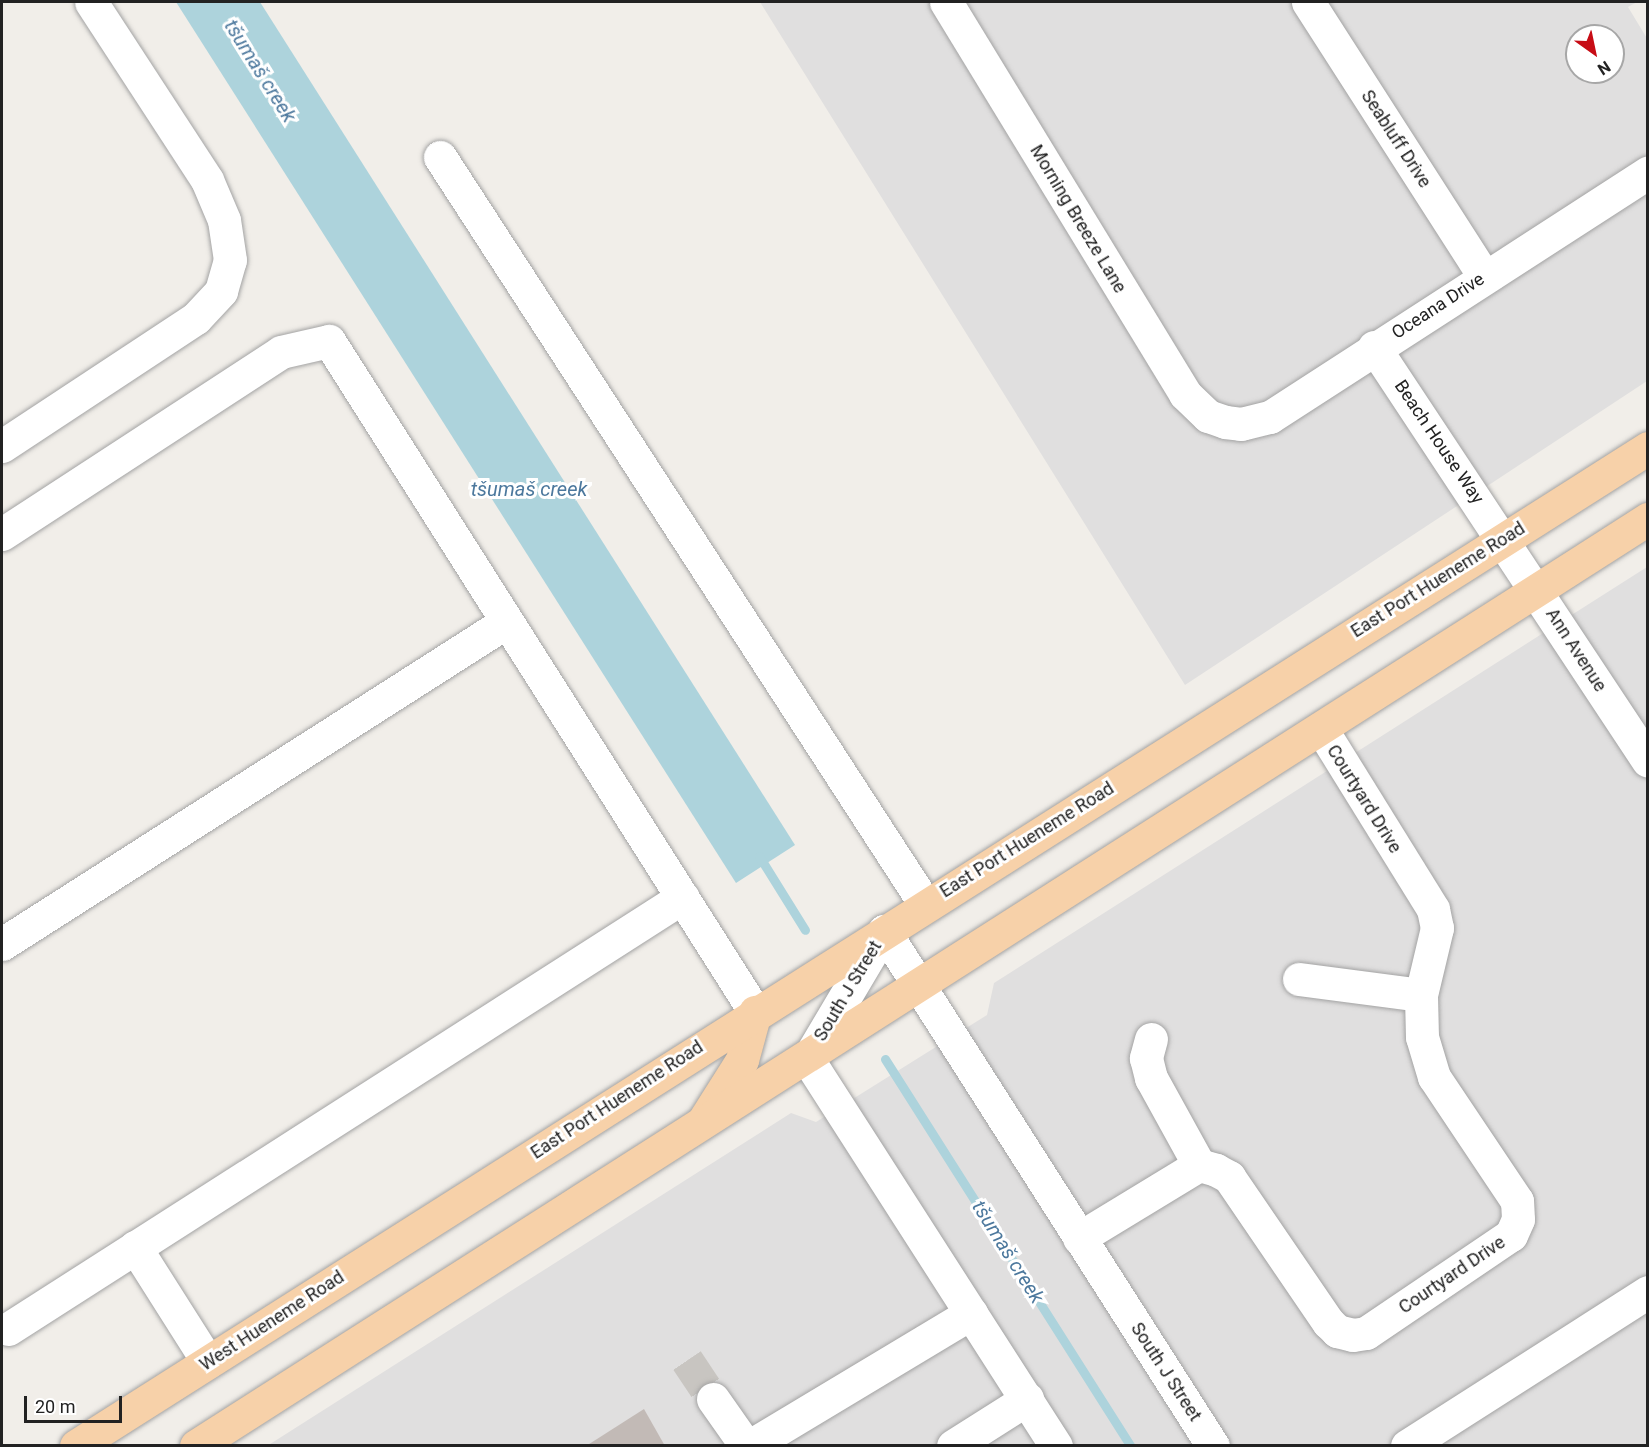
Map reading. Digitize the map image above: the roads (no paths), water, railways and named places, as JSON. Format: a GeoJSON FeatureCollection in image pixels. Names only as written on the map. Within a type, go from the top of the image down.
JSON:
{"type":"FeatureCollection","features":[{"type":"Feature","properties":{"kind":"main road","name":"East Port Hueneme Road"},"geometry":{"type":"LineString","coordinates":[[408,1234],[1647,448]]}},
{"type":"Feature","properties":{"kind":"main road"},"geometry":{"type":"LineString","coordinates":[[196,1446],[808,1059],[918,984],[1322,730],[1647,519]]}},
{"type":"Feature","properties":{"kind":"main road"},"geometry":{"type":"LineString","coordinates":[[700,1127],[741,1060],[755,1012]]}},
{"type":"Feature","properties":{"kind":"main road","name":"West Hueneme Road"},"geometry":{"type":"LineString","coordinates":[[76,1446],[408,1234]]}},
{"type":"Feature","properties":{"kind":"street"},"geometry":{"type":"LineString","coordinates":[[6,433],[196,318],[221,291],[230,260],[224,220],[207,180],[91,2]]}},
{"type":"Feature","properties":{"kind":"street","name":"Morning Breeze Lane"},"geometry":{"type":"LineString","coordinates":[[946,2],[1185,394],[1208,416],[1225,422]]}},
{"type":"Feature","properties":{"kind":"street","name":"Seabluff Drive"},"geometry":{"type":"LineString","coordinates":[[1308,2],[1484,276]]}},
{"type":"Feature","properties":{"kind":"street"},"geometry":{"type":"LineString","coordinates":[[440,157],[926,904]]}},
{"type":"Feature","properties":{"kind":"street","name":"Oceana Drive"},"geometry":{"type":"LineString","coordinates":[[1225,422],[1241,424],[1270,417],[1374,347],[1647,172]]}},
{"type":"Feature","properties":{"kind":"street"},"geometry":{"type":"LineString","coordinates":[[2,534],[281,352],[329,341],[755,1012]]}},
{"type":"Feature","properties":{"kind":"street","name":"Beach House Way"},"geometry":{"type":"LineString","coordinates":[[1374,347],[1504,538]]}},
{"type":"Feature","properties":{"kind":"street","name":"Ann Avenue"},"geometry":{"type":"LineString","coordinates":[[1504,538],[1647,761]]}},
{"type":"Feature","properties":{"kind":"street"},"geometry":{"type":"LineString","coordinates":[[2,944],[506,622]]}},
{"type":"Feature","properties":{"kind":"street","name":"Courtyard Drive"},"geometry":{"type":"LineString","coordinates":[[1199,1165],[1228,1177],[1328,1322],[1337,1331],[1353,1335],[1366,1333],[1480,1253],[1500,1244],[1511,1235],[1518,1219],[1516,1201],[1434,1077],[1422,1037],[1421,995],[1435,949],[1437,928],[1433,909],[1322,730]]}},
{"type":"Feature","properties":{"kind":"street"},"geometry":{"type":"LineString","coordinates":[[8,1329],[683,897]]}},
{"type":"Feature","properties":{"kind":"street","name":"South J Street"},"geometry":{"type":"LineString","coordinates":[[1056,1446],[808,1059],[884,931],[1213,1446]]}},
{"type":"Feature","properties":{"kind":"street"},"geometry":{"type":"LineString","coordinates":[[1299,979],[1421,995]]}},
{"type":"Feature","properties":{"kind":"street"},"geometry":{"type":"LineString","coordinates":[[1079,1238],[1199,1165],[1151,1078],[1146,1058],[1151,1039]]}},
{"type":"Feature","properties":{"kind":"street"},"geometry":{"type":"LineString","coordinates":[[135,1247],[208,1362]]}},
{"type":"Feature","properties":{"kind":"street"},"geometry":{"type":"LineString","coordinates":[[1407,1446],[1647,1292]]}},
{"type":"Feature","properties":{"kind":"street"},"geometry":{"type":"LineString","coordinates":[[713,1399],[748,1446],[971,1313]]}},
{"type":"Feature","properties":{"kind":"street"},"geometry":{"type":"LineString","coordinates":[[953,1446],[1027,1399]]}},
{"type":"Feature","properties":{"kind":"water","name":"tšumaš creek"},"geometry":{"type":"Polygon","coordinates":[[[176,2],[260,2],[795,845],[736,883],[176,2]]]}},
{"type":"Feature","properties":{"kind":"waterway","name":"tšumaš creek"},"geometry":{"type":"LineString","coordinates":[[759,856],[805,930]]}},
{"type":"Feature","properties":{"kind":"waterway","name":"tšumaš creek"},"geometry":{"type":"LineString","coordinates":[[885,1059],[1131,1446]]}},
{"type":"Feature","properties":{"kind":"tunnel"},"geometry":{"type":"LineString","coordinates":[[687,1360],[713,1399]]}}]}
